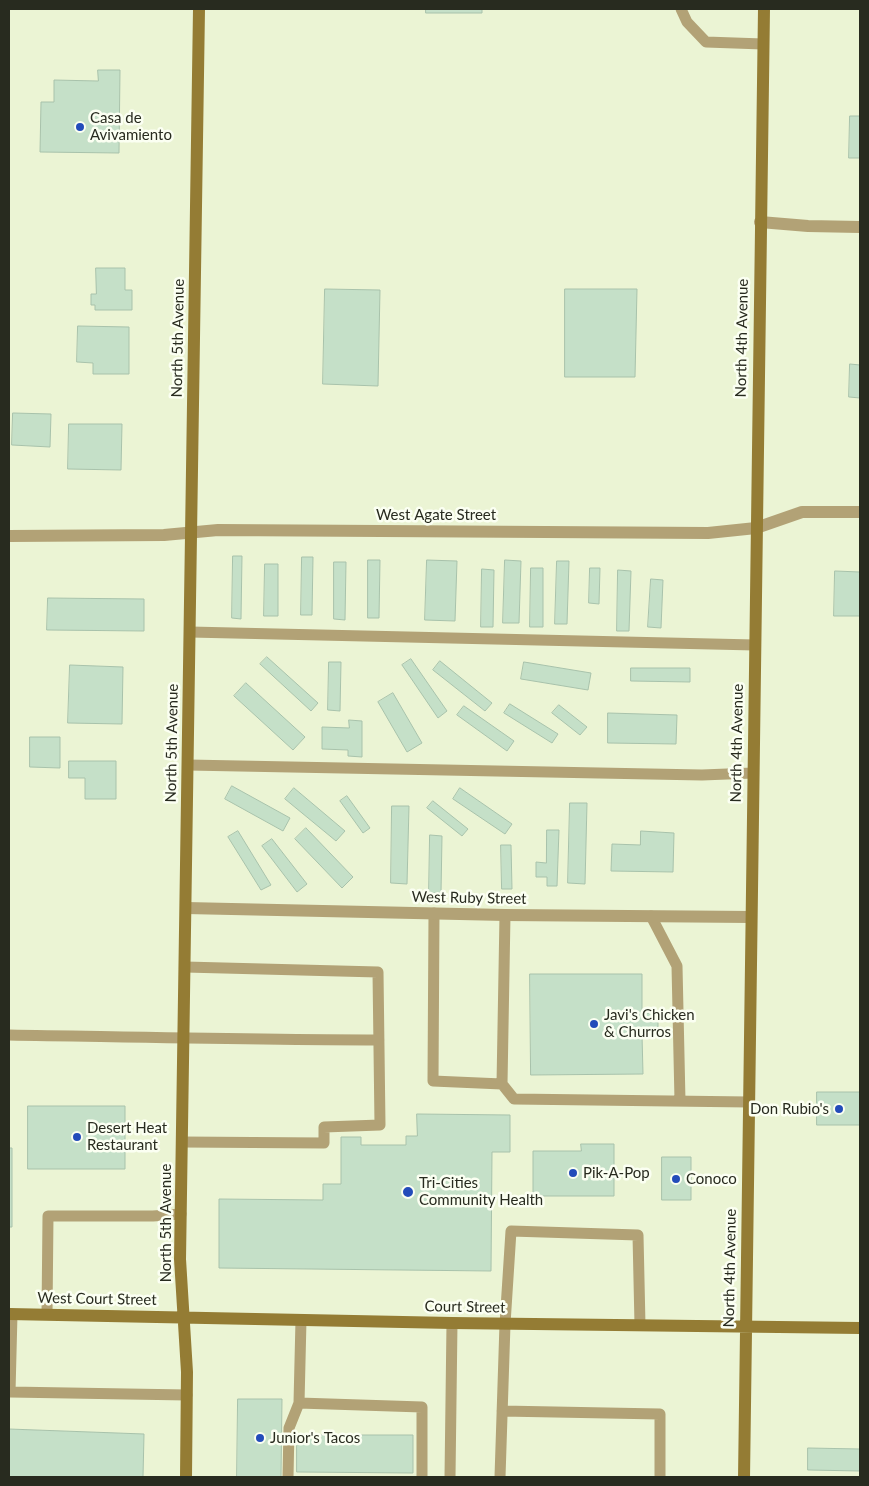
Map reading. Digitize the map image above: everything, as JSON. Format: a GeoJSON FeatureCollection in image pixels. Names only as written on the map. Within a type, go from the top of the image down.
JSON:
{"type":"FeatureCollection","features":[{"type":"Feature","properties":{"kind":"main road","name":"North 5th Avenue"},"geometry":{"type":"LineString","coordinates":[[186,1477],[187,1395],[180,1259],[199,9]]}},
{"type":"Feature","properties":{"kind":"main road","name":"North 4th Avenue"},"geometry":{"type":"LineString","coordinates":[[744,1477],[764,9]]}},
{"type":"Feature","properties":{"kind":"main road","name":"West Court Street"},"geometry":{"type":"LineString","coordinates":[[10,1314],[184,1317]]}},
{"type":"Feature","properties":{"kind":"main road","name":"Court Street"},"geometry":{"type":"LineString","coordinates":[[184,1317],[505,1324],[745,1326]]}},
{"type":"Feature","properties":{"kind":"main road"},"geometry":{"type":"LineString","coordinates":[[745,1326],[860,1328]]}},
{"type":"Feature","properties":{"kind":"street"},"geometry":{"type":"LineString","coordinates":[[760,222],[808,226],[860,227]]}},
{"type":"Feature","properties":{"kind":"street","name":"West Agate Street"},"geometry":{"type":"LineString","coordinates":[[9,536],[191,534],[218,530],[708,533],[756,528],[802,512],[860,512]]}},
{"type":"Feature","properties":{"kind":"street","name":"West Ruby Street"},"geometry":{"type":"LineString","coordinates":[[186,908],[505,915],[752,917]]}},
{"type":"Feature","properties":{"kind":"lane"},"geometry":{"type":"LineString","coordinates":[[682,9],[687,22],[706,42],[763,44]]}},
{"type":"Feature","properties":{"kind":"lane"},"geometry":{"type":"LineString","coordinates":[[190,632],[755,645]]}},
{"type":"Feature","properties":{"kind":"lane"},"geometry":{"type":"LineString","coordinates":[[188,765],[702,776],[753,773]]}},
{"type":"Feature","properties":{"kind":"lane"},"geometry":{"type":"LineString","coordinates":[[434,913],[433,1081],[502,1084]]}},
{"type":"Feature","properties":{"kind":"lane"},"geometry":{"type":"LineString","coordinates":[[505,915],[502,1084],[514,1099],[749,1102]]}},
{"type":"Feature","properties":{"kind":"lane"},"geometry":{"type":"LineString","coordinates":[[651,916],[677,966],[680,1101]]}},
{"type":"Feature","properties":{"kind":"lane"},"geometry":{"type":"LineString","coordinates":[[182,1142],[324,1143],[324,1127],[380,1125],[378,972],[185,966]]}},
{"type":"Feature","properties":{"kind":"lane"},"geometry":{"type":"LineString","coordinates":[[9,1035],[184,1039],[379,1040]]}},
{"type":"Feature","properties":{"kind":"lane"},"geometry":{"type":"LineString","coordinates":[[47,1314],[48,1216],[153,1216],[181,1214]]}},
{"type":"Feature","properties":{"kind":"lane"},"geometry":{"type":"LineString","coordinates":[[500,1477],[505,1324],[511,1232],[638,1235],[640,1325]]}},
{"type":"Feature","properties":{"kind":"lane"},"geometry":{"type":"LineString","coordinates":[[10,1314],[10,1392],[187,1395]]}},
{"type":"Feature","properties":{"kind":"lane"},"geometry":{"type":"LineString","coordinates":[[288,1477],[289,1428],[299,1404],[301,1320]]}},
{"type":"Feature","properties":{"kind":"lane"},"geometry":{"type":"LineString","coordinates":[[450,1477],[452,1323]]}},
{"type":"Feature","properties":{"kind":"lane"},"geometry":{"type":"LineString","coordinates":[[299,1404],[422,1406],[422,1477]]}},
{"type":"Feature","properties":{"kind":"lane"},"geometry":{"type":"LineString","coordinates":[[502,1411],[660,1414],[660,1477]]}},
{"type":"Feature","properties":{"kind":"building"},"geometry":{"type":"Polygon","coordinates":[[[426,9],[482,9],[482,13],[426,13],[426,9]]]}},
{"type":"Feature","properties":{"kind":"building","name":"Casa de Avivamiento"},"geometry":{"type":"Polygon","coordinates":[[[98,70],[120,70],[119,153],[40,152],[41,102],[54,102],[54,80],[98,81],[98,70]]]}},
{"type":"Feature","properties":{"kind":"building"},"geometry":{"type":"Polygon","coordinates":[[[850,116],[860,116],[860,158],[849,158],[850,116]]]}},
{"type":"Feature","properties":{"kind":"building"},"geometry":{"type":"Polygon","coordinates":[[[96,268],[125,268],[125,290],[132,290],[132,310],[95,310],[95,305],[91,305],[91,294],[96,294],[96,268]]]}},
{"type":"Feature","properties":{"kind":"building"},"geometry":{"type":"Polygon","coordinates":[[[325,289],[380,290],[378,386],[323,384],[325,289]]]}},
{"type":"Feature","properties":{"kind":"building"},"geometry":{"type":"Polygon","coordinates":[[[565,289],[637,289],[635,377],[565,377],[565,289]]]}},
{"type":"Feature","properties":{"kind":"building"},"geometry":{"type":"Polygon","coordinates":[[[78,326],[129,327],[129,374],[93,374],[93,363],[77,362],[78,326]]]}},
{"type":"Feature","properties":{"kind":"building"},"geometry":{"type":"Polygon","coordinates":[[[850,364],[860,365],[860,398],[849,397],[850,364]]]}},
{"type":"Feature","properties":{"kind":"building"},"geometry":{"type":"Polygon","coordinates":[[[13,413],[51,414],[50,447],[12,445],[13,413]]]}},
{"type":"Feature","properties":{"kind":"building"},"geometry":{"type":"Polygon","coordinates":[[[69,424],[122,424],[121,470],[68,469],[69,424]]]}},
{"type":"Feature","properties":{"kind":"building"},"geometry":{"type":"Polygon","coordinates":[[[233,556],[242,556],[241,619],[232,618],[233,556]]]}},
{"type":"Feature","properties":{"kind":"building"},"geometry":{"type":"Polygon","coordinates":[[[302,557],[313,557],[312,615],[301,615],[302,557]]]}},
{"type":"Feature","properties":{"kind":"building"},"geometry":{"type":"Polygon","coordinates":[[[368,560],[380,560],[379,618],[368,618],[368,560]]]}},
{"type":"Feature","properties":{"kind":"building"},"geometry":{"type":"Polygon","coordinates":[[[427,560],[457,561],[455,621],[425,620],[427,560]]]}},
{"type":"Feature","properties":{"kind":"building"},"geometry":{"type":"Polygon","coordinates":[[[505,560],[521,561],[519,623],[503,623],[505,560]]]}},
{"type":"Feature","properties":{"kind":"building"},"geometry":{"type":"Polygon","coordinates":[[[557,561],[569,561],[567,624],[555,624],[557,561]]]}},
{"type":"Feature","properties":{"kind":"building"},"geometry":{"type":"Polygon","coordinates":[[[334,562],[346,562],[345,620],[334,619],[334,562]]]}},
{"type":"Feature","properties":{"kind":"building"},"geometry":{"type":"Polygon","coordinates":[[[265,564],[278,564],[278,616],[264,616],[265,564]]]}},
{"type":"Feature","properties":{"kind":"building"},"geometry":{"type":"Polygon","coordinates":[[[531,568],[543,568],[543,627],[530,627],[531,568]]]}},
{"type":"Feature","properties":{"kind":"building"},"geometry":{"type":"Polygon","coordinates":[[[590,568],[600,568],[599,604],[589,603],[590,568]]]}},
{"type":"Feature","properties":{"kind":"building"},"geometry":{"type":"Polygon","coordinates":[[[482,569],[494,570],[493,627],[481,627],[482,569]]]}},
{"type":"Feature","properties":{"kind":"building"},"geometry":{"type":"Polygon","coordinates":[[[618,570],[631,571],[629,631],[617,631],[618,570]]]}},
{"type":"Feature","properties":{"kind":"building"},"geometry":{"type":"Polygon","coordinates":[[[835,571],[860,572],[860,616],[834,616],[835,571]]]}},
{"type":"Feature","properties":{"kind":"building"},"geometry":{"type":"Polygon","coordinates":[[[651,579],[663,580],[661,628],[648,627],[651,579]]]}},
{"type":"Feature","properties":{"kind":"building"},"geometry":{"type":"Polygon","coordinates":[[[48,598],[144,599],[144,631],[47,630],[48,598]]]}},
{"type":"Feature","properties":{"kind":"building"},"geometry":{"type":"Polygon","coordinates":[[[267,657],[318,703],[311,711],[260,664],[267,657]]]}},
{"type":"Feature","properties":{"kind":"building"},"geometry":{"type":"Polygon","coordinates":[[[411,659],[447,711],[438,718],[402,665],[411,659]]]}},
{"type":"Feature","properties":{"kind":"building"},"geometry":{"type":"Polygon","coordinates":[[[440,661],[492,703],[485,711],[433,670],[440,661]]]}},
{"type":"Feature","properties":{"kind":"building"},"geometry":{"type":"Polygon","coordinates":[[[329,662],[341,662],[340,711],[328,710],[329,662]]]}},
{"type":"Feature","properties":{"kind":"building"},"geometry":{"type":"Polygon","coordinates":[[[524,662],[591,673],[588,690],[521,679],[524,662]]]}},
{"type":"Feature","properties":{"kind":"building"},"geometry":{"type":"Polygon","coordinates":[[[70,665],[123,667],[122,724],[68,723],[70,665]]]}},
{"type":"Feature","properties":{"kind":"building"},"geometry":{"type":"Polygon","coordinates":[[[631,668],[690,668],[690,682],[631,681],[631,668]]]}},
{"type":"Feature","properties":{"kind":"building"},"geometry":{"type":"Polygon","coordinates":[[[246,683],[305,737],[293,750],[234,696],[246,683]]]}},
{"type":"Feature","properties":{"kind":"building"},"geometry":{"type":"Polygon","coordinates":[[[393,693],[422,743],[407,752],[378,702],[393,693]]]}},
{"type":"Feature","properties":{"kind":"building"},"geometry":{"type":"Polygon","coordinates":[[[510,704],[558,734],[552,743],[504,713],[510,704]]]}},
{"type":"Feature","properties":{"kind":"building"},"geometry":{"type":"Polygon","coordinates":[[[559,705],[587,727],[580,735],[552,713],[559,705]]]}},
{"type":"Feature","properties":{"kind":"building"},"geometry":{"type":"Polygon","coordinates":[[[464,706],[514,741],[507,751],[457,715],[464,706]]]}},
{"type":"Feature","properties":{"kind":"building"},"geometry":{"type":"Polygon","coordinates":[[[608,713],[677,715],[676,744],[608,743],[608,713]]]}},
{"type":"Feature","properties":{"kind":"building"},"geometry":{"type":"Polygon","coordinates":[[[349,720],[362,721],[362,757],[348,756],[348,750],[322,749],[322,727],[349,728],[349,720]]]}},
{"type":"Feature","properties":{"kind":"building"},"geometry":{"type":"Polygon","coordinates":[[[30,737],[60,737],[60,768],[30,767],[30,737]]]}},
{"type":"Feature","properties":{"kind":"building"},"geometry":{"type":"Polygon","coordinates":[[[69,761],[116,761],[116,799],[85,799],[85,778],[69,778],[69,761]]]}},
{"type":"Feature","properties":{"kind":"building"},"geometry":{"type":"Polygon","coordinates":[[[232,786],[290,818],[283,831],[225,799],[232,786]]]}},
{"type":"Feature","properties":{"kind":"building"},"geometry":{"type":"Polygon","coordinates":[[[294,788],[345,831],[336,841],[285,799],[294,788]]]}},
{"type":"Feature","properties":{"kind":"building"},"geometry":{"type":"Polygon","coordinates":[[[460,788],[512,824],[505,834],[453,799],[460,788]]]}},
{"type":"Feature","properties":{"kind":"building"},"geometry":{"type":"Polygon","coordinates":[[[347,796],[370,828],[363,833],[340,801],[347,796]]]}},
{"type":"Feature","properties":{"kind":"building"},"geometry":{"type":"Polygon","coordinates":[[[433,801],[468,829],[462,836],[427,808],[433,801]]]}},
{"type":"Feature","properties":{"kind":"building"},"geometry":{"type":"Polygon","coordinates":[[[570,803],[587,803],[585,884],[568,883],[570,803]]]}},
{"type":"Feature","properties":{"kind":"building"},"geometry":{"type":"Polygon","coordinates":[[[392,806],[409,806],[407,884],[391,883],[392,806]]]}},
{"type":"Feature","properties":{"kind":"building"},"geometry":{"type":"Polygon","coordinates":[[[306,828],[353,877],[342,888],[295,839],[306,828]]]}},
{"type":"Feature","properties":{"kind":"building"},"geometry":{"type":"Polygon","coordinates":[[[547,830],[559,830],[557,886],[547,886],[547,877],[536,877],[536,862],[546,863],[547,830]]]}},
{"type":"Feature","properties":{"kind":"building"},"geometry":{"type":"Polygon","coordinates":[[[238,831],[271,885],[261,890],[228,837],[238,831]]]}},
{"type":"Feature","properties":{"kind":"building"},"geometry":{"type":"Polygon","coordinates":[[[641,831],[674,833],[673,872],[611,871],[612,844],[640,845],[641,831]]]}},
{"type":"Feature","properties":{"kind":"building"},"geometry":{"type":"Polygon","coordinates":[[[430,835],[442,836],[441,893],[429,893],[430,835]]]}},
{"type":"Feature","properties":{"kind":"building"},"geometry":{"type":"Polygon","coordinates":[[[272,839],[307,884],[297,892],[262,846],[272,839]]]}},
{"type":"Feature","properties":{"kind":"building"},"geometry":{"type":"Polygon","coordinates":[[[501,845],[511,845],[512,889],[502,889],[501,845]]]}},
{"type":"Feature","properties":{"kind":"building","name":"Javi's Chicken & Churros"},"geometry":{"type":"Polygon","coordinates":[[[530,974],[642,974],[642,1013],[658,1013],[658,1035],[642,1035],[643,1074],[531,1075],[530,974]]]}},
{"type":"Feature","properties":{"kind":"building","name":"Don Rubio's"},"geometry":{"type":"Polygon","coordinates":[[[817,1092],[860,1092],[860,1125],[817,1125],[817,1092]]]}},
{"type":"Feature","properties":{"kind":"building","name":"Desert Heat Restaurant"},"geometry":{"type":"Polygon","coordinates":[[[28,1106],[125,1106],[125,1169],[28,1169],[28,1106]]]}},
{"type":"Feature","properties":{"kind":"building","name":"Tri-Cities Community Health"},"geometry":{"type":"Polygon","coordinates":[[[417,1114],[510,1115],[510,1152],[492,1152],[491,1271],[219,1268],[219,1199],[323,1200],[323,1184],[341,1184],[341,1137],[361,1137],[361,1145],[406,1145],[406,1136],[417,1136],[417,1114]]]}},
{"type":"Feature","properties":{"kind":"building","name":"Pik-A-Pop"},"geometry":{"type":"Polygon","coordinates":[[[581,1144],[614,1144],[614,1196],[533,1196],[533,1151],[581,1151],[581,1144]]]}},
{"type":"Feature","properties":{"kind":"building"},"geometry":{"type":"Polygon","coordinates":[[[9,1148],[12,1148],[12,1227],[9,1227],[9,1148]]]}},
{"type":"Feature","properties":{"kind":"building","name":"Conoco"},"geometry":{"type":"Polygon","coordinates":[[[662,1157],[691,1157],[691,1200],[662,1200],[662,1157]]]}},
{"type":"Feature","properties":{"kind":"building","name":"Junior's Tacos"},"geometry":{"type":"Polygon","coordinates":[[[238,1399],[282,1399],[281,1477],[237,1477],[238,1399]]]}},
{"type":"Feature","properties":{"kind":"building"},"geometry":{"type":"Polygon","coordinates":[[[9,1429],[144,1434],[143,1477],[9,1477],[9,1429]]]}},
{"type":"Feature","properties":{"kind":"building"},"geometry":{"type":"Polygon","coordinates":[[[297,1435],[413,1435],[413,1473],[297,1472],[297,1435]]]}},
{"type":"Feature","properties":{"kind":"building"},"geometry":{"type":"Polygon","coordinates":[[[808,1448],[860,1449],[860,1471],[808,1470],[808,1448]]]}},
{"type":"Feature","properties":{"kind":"place","name":"Casa de Avivamiento"},"geometry":{"type":"Point","coordinates":[80,127]}},
{"type":"Feature","properties":{"kind":"place","name":"Javi's Chicken & Churros"},"geometry":{"type":"Point","coordinates":[594,1024]}},
{"type":"Feature","properties":{"kind":"place","name":"Don Rubio's"},"geometry":{"type":"Point","coordinates":[839,1109]}},
{"type":"Feature","properties":{"kind":"place","name":"Desert Heat Restaurant"},"geometry":{"type":"Point","coordinates":[77,1137]}},
{"type":"Feature","properties":{"kind":"place","name":"Pik-A-Pop"},"geometry":{"type":"Point","coordinates":[573,1173]}},
{"type":"Feature","properties":{"kind":"place","name":"Conoco"},"geometry":{"type":"Point","coordinates":[676,1179]}},
{"type":"Feature","properties":{"kind":"place","name":"Tri-Cities Community Health"},"geometry":{"type":"Point","coordinates":[408,1192]}},
{"type":"Feature","properties":{"kind":"place","name":"Junior's Tacos"},"geometry":{"type":"Point","coordinates":[260,1438]}}]}
